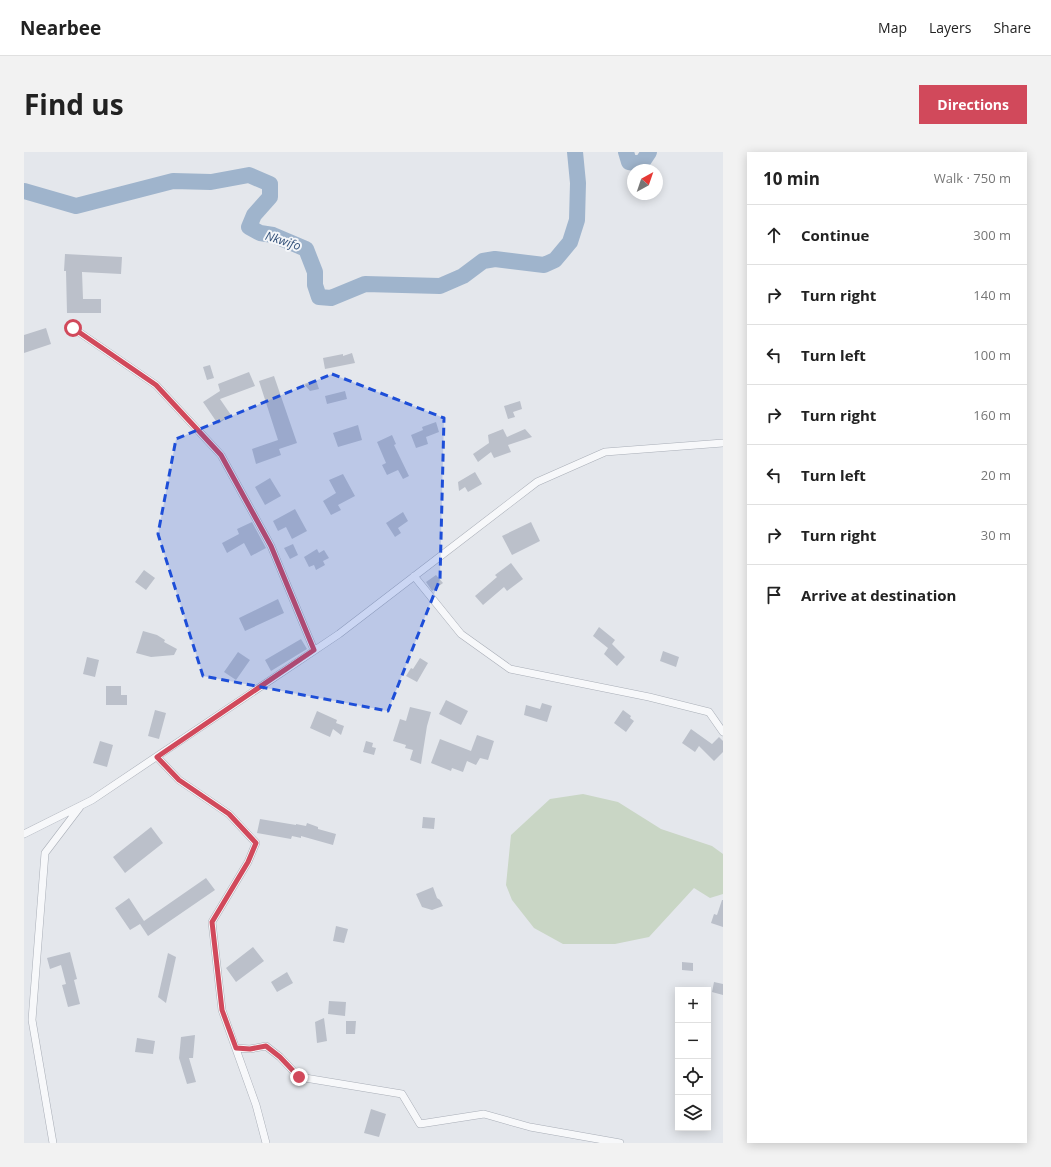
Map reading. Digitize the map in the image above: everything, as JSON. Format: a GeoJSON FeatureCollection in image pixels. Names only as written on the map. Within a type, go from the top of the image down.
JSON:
{"type":"FeatureCollection","features":[{"type":"Feature","properties":{"kind":"street"},"geometry":{"type":"LineString","coordinates":[[73,328],[156,385],[221,455],[271,546],[314,650]]}},
{"type":"Feature","properties":{"kind":"street"},"geometry":{"type":"LineString","coordinates":[[24,834],[92,800],[339,634],[537,482],[605,452],[723,443]]}},
{"type":"Feature","properties":{"kind":"street"},"geometry":{"type":"LineString","coordinates":[[414,576],[461,634],[510,669],[649,697],[710,712],[723,732]]}},
{"type":"Feature","properties":{"kind":"street"},"geometry":{"type":"LineString","coordinates":[[157,757],[179,780],[229,814],[256,843],[248,862],[212,922],[222,1010],[256,1105],[266,1143]]}},
{"type":"Feature","properties":{"kind":"street"},"geometry":{"type":"LineString","coordinates":[[53,1143],[32,1020],[45,853],[82,806]]}},
{"type":"Feature","properties":{"kind":"street"},"geometry":{"type":"LineString","coordinates":[[236,1048],[250,1049],[266,1046],[280,1057],[299,1077],[402,1094],[420,1124],[484,1114],[530,1127],[620,1143]]}},
{"type":"Feature","properties":{"kind":"highlighted area"},"geometry":{"type":"Polygon","coordinates":[[[332,374],[444,418],[440,579],[388,711],[203,676],[158,534],[176,439],[332,374]]]}},
{"type":"Feature","properties":{"kind":"green space"},"geometry":{"type":"Polygon","coordinates":[[[583,794],[618,802],[661,829],[712,846],[723,854],[723,894],[710,898],[694,888],[649,937],[615,944],[563,944],[534,928],[512,900],[506,885],[511,835],[550,799],[583,794]]]}},
{"type":"Feature","properties":{"kind":"building"},"geometry":{"type":"Polygon","coordinates":[[[65,254],[122,257],[121,274],[82,272],[83,299],[101,299],[101,313],[67,313],[66,271],[64,271],[65,254]]]}},
{"type":"Feature","properties":{"kind":"building"},"geometry":{"type":"Polygon","coordinates":[[[46,328],[51,344],[24,353],[24,335],[46,328]]]}},
{"type":"Feature","properties":{"kind":"building"},"geometry":{"type":"Polygon","coordinates":[[[352,353],[355,363],[325,369],[323,358],[343,354],[343,356],[352,353]]]}},
{"type":"Feature","properties":{"kind":"building"},"geometry":{"type":"Polygon","coordinates":[[[210,365],[214,378],[207,380],[203,367],[210,365]]]}},
{"type":"Feature","properties":{"kind":"building"},"geometry":{"type":"Polygon","coordinates":[[[249,372],[255,386],[220,399],[231,415],[218,424],[203,402],[220,391],[218,384],[249,372]]]}},
{"type":"Feature","properties":{"kind":"building"},"geometry":{"type":"Polygon","coordinates":[[[274,376],[297,443],[279,449],[281,455],[256,464],[252,449],[278,440],[259,381],[274,376]]]}},
{"type":"Feature","properties":{"kind":"building"},"geometry":{"type":"Polygon","coordinates":[[[316,380],[319,389],[310,391],[304,384],[316,380]]]}},
{"type":"Feature","properties":{"kind":"building"},"geometry":{"type":"Polygon","coordinates":[[[345,391],[347,399],[327,404],[325,396],[345,391]]]}},
{"type":"Feature","properties":{"kind":"building"},"geometry":{"type":"Polygon","coordinates":[[[520,401],[522,409],[513,412],[515,417],[508,419],[504,406],[520,401]]]}},
{"type":"Feature","properties":{"kind":"building"},"geometry":{"type":"Polygon","coordinates":[[[436,422],[439,432],[426,437],[428,444],[416,448],[411,435],[423,430],[422,427],[436,422]]]}},
{"type":"Feature","properties":{"kind":"building"},"geometry":{"type":"Polygon","coordinates":[[[358,425],[362,440],[338,447],[333,433],[358,425]]]}},
{"type":"Feature","properties":{"kind":"building"},"geometry":{"type":"Polygon","coordinates":[[[503,429],[507,437],[525,429],[532,437],[508,445],[511,452],[494,458],[491,452],[478,462],[473,454],[489,443],[488,435],[503,429]]]}},
{"type":"Feature","properties":{"kind":"building"},"geometry":{"type":"Polygon","coordinates":[[[392,435],[396,444],[394,445],[409,476],[403,479],[398,470],[387,475],[382,465],[386,463],[377,442],[392,435]]]}},
{"type":"Feature","properties":{"kind":"building"},"geometry":{"type":"Polygon","coordinates":[[[475,472],[482,484],[468,492],[465,487],[459,491],[458,482],[475,472]]]}},
{"type":"Feature","properties":{"kind":"building"},"geometry":{"type":"Polygon","coordinates":[[[343,474],[355,496],[338,505],[341,510],[331,515],[323,501],[336,493],[329,480],[343,474]]]}},
{"type":"Feature","properties":{"kind":"building"},"geometry":{"type":"Polygon","coordinates":[[[270,478],[281,496],[265,505],[255,487],[270,478]]]}},
{"type":"Feature","properties":{"kind":"building"},"geometry":{"type":"Polygon","coordinates":[[[295,509],[307,531],[292,539],[286,527],[278,531],[273,521],[295,509]]]}},
{"type":"Feature","properties":{"kind":"building"},"geometry":{"type":"Polygon","coordinates":[[[403,512],[408,521],[398,528],[401,533],[395,537],[386,523],[403,512]]]}},
{"type":"Feature","properties":{"kind":"building"},"geometry":{"type":"Polygon","coordinates":[[[252,522],[266,548],[251,556],[244,543],[227,553],[222,543],[239,534],[237,529],[252,522]]]}},
{"type":"Feature","properties":{"kind":"building"},"geometry":{"type":"Polygon","coordinates":[[[531,522],[540,541],[512,555],[502,536],[531,522]]]}},
{"type":"Feature","properties":{"kind":"building"},"geometry":{"type":"Polygon","coordinates":[[[293,544],[298,555],[290,559],[284,548],[293,544]]]}},
{"type":"Feature","properties":{"kind":"building"},"geometry":{"type":"Polygon","coordinates":[[[317,549],[319,553],[324,550],[329,558],[323,561],[325,565],[316,570],[314,565],[309,567],[304,557],[317,549]]]}},
{"type":"Feature","properties":{"kind":"building"},"geometry":{"type":"Polygon","coordinates":[[[511,563],[523,579],[507,591],[504,587],[483,605],[475,596],[497,577],[495,575],[511,563]]]}},
{"type":"Feature","properties":{"kind":"building"},"geometry":{"type":"Polygon","coordinates":[[[144,570],[155,578],[146,590],[135,582],[144,570]]]}},
{"type":"Feature","properties":{"kind":"building"},"geometry":{"type":"Polygon","coordinates":[[[436,575],[443,583],[432,591],[426,582],[436,575]]]}},
{"type":"Feature","properties":{"kind":"building"},"geometry":{"type":"Polygon","coordinates":[[[278,599],[284,613],[245,631],[239,618],[278,599]]]}},
{"type":"Feature","properties":{"kind":"building"},"geometry":{"type":"Polygon","coordinates":[[[599,627],[615,640],[612,644],[625,657],[617,666],[604,654],[608,648],[593,636],[599,627]]]}},
{"type":"Feature","properties":{"kind":"building"},"geometry":{"type":"Polygon","coordinates":[[[143,631],[157,635],[165,640],[164,642],[177,649],[174,655],[151,657],[136,653],[143,631]]]}},
{"type":"Feature","properties":{"kind":"building"},"geometry":{"type":"Polygon","coordinates":[[[301,639],[307,649],[271,671],[265,660],[301,639]]]}},
{"type":"Feature","properties":{"kind":"building"},"geometry":{"type":"Polygon","coordinates":[[[663,651],[679,657],[676,667],[660,661],[663,651]]]}},
{"type":"Feature","properties":{"kind":"building"},"geometry":{"type":"Polygon","coordinates":[[[238,652],[250,660],[236,680],[224,672],[238,652]]]}},
{"type":"Feature","properties":{"kind":"building"},"geometry":{"type":"Polygon","coordinates":[[[87,657],[99,660],[95,677],[83,674],[87,657]]]}},
{"type":"Feature","properties":{"kind":"building"},"geometry":{"type":"Polygon","coordinates":[[[420,658],[428,663],[417,682],[406,676],[411,668],[413,669],[420,658]]]}},
{"type":"Feature","properties":{"kind":"building"},"geometry":{"type":"Polygon","coordinates":[[[106,686],[121,686],[121,695],[127,695],[127,705],[106,705],[106,686]]]}},
{"type":"Feature","properties":{"kind":"building"},"geometry":{"type":"Polygon","coordinates":[[[446,700],[468,711],[461,725],[439,714],[446,700]]]}},
{"type":"Feature","properties":{"kind":"building"},"geometry":{"type":"Polygon","coordinates":[[[542,703],[552,706],[547,722],[524,715],[526,705],[540,709],[542,703]]]}},
{"type":"Feature","properties":{"kind":"building"},"geometry":{"type":"Polygon","coordinates":[[[410,707],[431,712],[427,726],[421,764],[410,760],[413,750],[405,748],[406,745],[393,741],[400,719],[406,721],[410,707]]]}},
{"type":"Feature","properties":{"kind":"building"},"geometry":{"type":"Polygon","coordinates":[[[155,710],[166,713],[159,739],[148,736],[155,710]]]}},
{"type":"Feature","properties":{"kind":"building"},"geometry":{"type":"Polygon","coordinates":[[[623,710],[631,716],[630,718],[634,721],[626,732],[614,723],[623,710]]]}},
{"type":"Feature","properties":{"kind":"building"},"geometry":{"type":"Polygon","coordinates":[[[317,711],[337,720],[336,723],[344,726],[341,735],[333,729],[330,737],[310,728],[317,711]]]}},
{"type":"Feature","properties":{"kind":"building"},"geometry":{"type":"Polygon","coordinates":[[[691,729],[712,744],[719,737],[723,741],[723,752],[714,761],[699,746],[695,752],[682,743],[691,729]]]}},
{"type":"Feature","properties":{"kind":"building"},"geometry":{"type":"Polygon","coordinates":[[[477,735],[494,741],[488,760],[480,758],[476,765],[467,761],[463,772],[452,768],[451,771],[431,763],[440,739],[471,751],[477,735]]]}},
{"type":"Feature","properties":{"kind":"building"},"geometry":{"type":"Polygon","coordinates":[[[100,741],[113,745],[107,767],[93,763],[100,741]]]}},
{"type":"Feature","properties":{"kind":"building"},"geometry":{"type":"Polygon","coordinates":[[[366,741],[373,743],[372,747],[376,748],[374,755],[363,752],[366,741]]]}},
{"type":"Feature","properties":{"kind":"building"},"geometry":{"type":"Polygon","coordinates":[[[423,817],[435,818],[434,829],[422,828],[423,817]]]}},
{"type":"Feature","properties":{"kind":"building"},"geometry":{"type":"Polygon","coordinates":[[[260,819],[306,826],[307,823],[318,827],[318,829],[336,834],[333,845],[301,836],[301,838],[292,836],[291,839],[257,833],[260,819]]]}},
{"type":"Feature","properties":{"kind":"building"},"geometry":{"type":"Polygon","coordinates":[[[151,827],[163,843],[125,873],[113,857],[151,827]]]}},
{"type":"Feature","properties":{"kind":"building"},"geometry":{"type":"Polygon","coordinates":[[[206,878],[215,890],[148,936],[140,924],[130,930],[115,908],[129,898],[144,921],[206,878]]]}},
{"type":"Feature","properties":{"kind":"building"},"geometry":{"type":"Polygon","coordinates":[[[433,887],[437,898],[443,906],[432,910],[422,907],[416,894],[433,887]]]}},
{"type":"Feature","properties":{"kind":"building"},"geometry":{"type":"Polygon","coordinates":[[[722,900],[723,927],[711,923],[714,914],[717,915],[722,900]]]}},
{"type":"Feature","properties":{"kind":"building"},"geometry":{"type":"Polygon","coordinates":[[[336,926],[348,929],[344,943],[333,941],[336,926]]]}},
{"type":"Feature","properties":{"kind":"building"},"geometry":{"type":"Polygon","coordinates":[[[253,947],[264,961],[236,982],[226,968],[253,947]]]}},
{"type":"Feature","properties":{"kind":"building"},"geometry":{"type":"Polygon","coordinates":[[[70,952],[77,979],[74,980],[80,1004],[68,1007],[62,985],[66,984],[61,965],[50,969],[47,958],[70,952]]]}},
{"type":"Feature","properties":{"kind":"building"},"geometry":{"type":"Polygon","coordinates":[[[168,953],[176,957],[166,1003],[158,997],[168,953]]]}},
{"type":"Feature","properties":{"kind":"building"},"geometry":{"type":"Polygon","coordinates":[[[682,962],[693,963],[693,971],[682,970],[682,962]]]}},
{"type":"Feature","properties":{"kind":"building"},"geometry":{"type":"Polygon","coordinates":[[[287,972],[293,983],[277,992],[271,982],[287,972]]]}},
{"type":"Feature","properties":{"kind":"building"},"geometry":{"type":"Polygon","coordinates":[[[714,982],[723,984],[723,995],[712,992],[714,982]]]}},
{"type":"Feature","properties":{"kind":"building"},"geometry":{"type":"Polygon","coordinates":[[[329,1001],[346,1002],[345,1016],[328,1014],[329,1001]]]}},
{"type":"Feature","properties":{"kind":"building"},"geometry":{"type":"Polygon","coordinates":[[[324,1018],[327,1041],[317,1043],[315,1022],[324,1018]]]}},
{"type":"Feature","properties":{"kind":"building"},"geometry":{"type":"Polygon","coordinates":[[[346,1021],[356,1021],[355,1034],[346,1034],[346,1021]]]}},
{"type":"Feature","properties":{"kind":"building"},"geometry":{"type":"Polygon","coordinates":[[[195,1035],[193,1058],[189,1058],[196,1082],[187,1084],[179,1058],[181,1037],[195,1035]]]}},
{"type":"Feature","properties":{"kind":"building"},"geometry":{"type":"Polygon","coordinates":[[[137,1038],[155,1041],[153,1054],[135,1052],[137,1038]]]}},
{"type":"Feature","properties":{"kind":"building"},"geometry":{"type":"Polygon","coordinates":[[[371,1109],[386,1114],[379,1137],[364,1133],[371,1109]]]}},
{"type":"Feature","properties":{"kind":"waterway","name":"Nkwifo"},"geometry":{"type":"LineString","coordinates":[[24,191],[76,206],[173,181],[211,182],[249,175],[270,184],[270,197],[254,215],[249,227],[260,233],[273,235],[306,249],[315,272],[315,285],[319,297],[331,298],[365,284],[440,286],[463,276],[483,261],[495,259],[544,265],[555,260],[570,242],[577,220],[578,183],[575,152]]}},
{"type":"Feature","properties":{"kind":"waterway","name":"Nkwifo"},"geometry":{"type":"LineString","coordinates":[[626,152],[629,162],[641,164],[649,152]]}},
{"type":"Feature","properties":{"kind":"route"},"geometry":{"type":"LineString","coordinates":[[73,328],[156,385],[221,455],[271,546],[314,650],[157,757],[179,780],[229,814],[256,843],[248,862],[212,922],[222,1010],[236,1048],[250,1049],[266,1046],[280,1057],[299,1077]]}}]}
